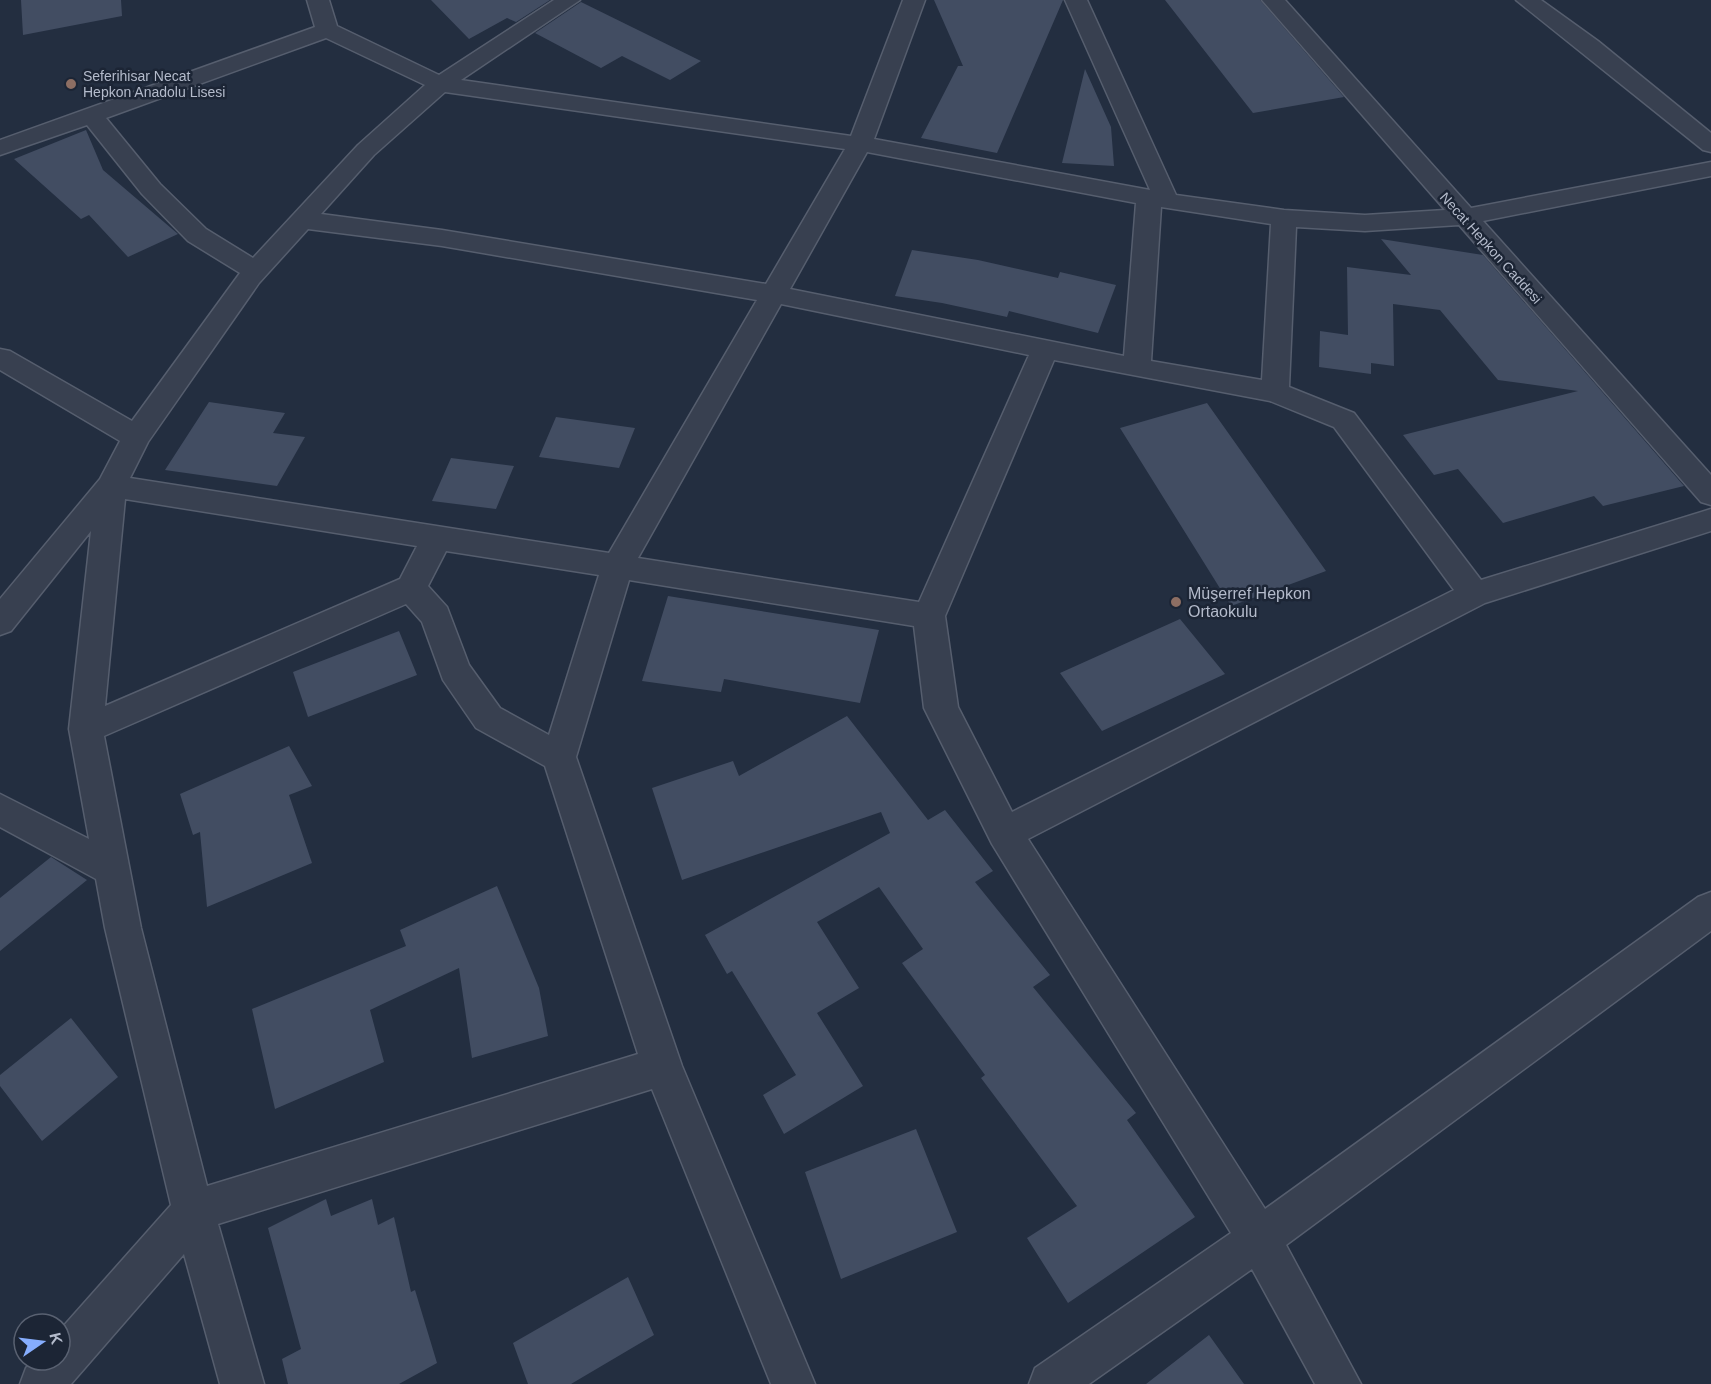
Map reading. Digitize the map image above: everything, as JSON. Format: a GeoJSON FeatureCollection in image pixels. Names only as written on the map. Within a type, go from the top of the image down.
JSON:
{"type":"FeatureCollection","features":[{"type":"Feature","properties":{"kind":"street"},"geometry":{"type":"LineString","coordinates":[[318,0],[327,30]]}},
{"type":"Feature","properties":{"kind":"street"},"geometry":{"type":"LineString","coordinates":[[0,622],[111,486],[136,436],[256,271],[366,150],[440,84],[568,0]]}},
{"type":"Feature","properties":{"kind":"street"},"geometry":{"type":"LineString","coordinates":[[793,1384],[662,1066],[559,757],[617,567],[860,144],[914,0]]}},
{"type":"Feature","properties":{"kind":"street"},"geometry":{"type":"LineString","coordinates":[[1076,0],[1158,199],[1137,368]]}},
{"type":"Feature","properties":{"kind":"street","name":"Necat Hepkon Caddesi"},"geometry":{"type":"LineString","coordinates":[[1273,0],[1711,494]]}},
{"type":"Feature","properties":{"kind":"street"},"geometry":{"type":"LineString","coordinates":[[1527,0],[1590,46],[1711,145]]}},
{"type":"Feature","properties":{"kind":"street"},"geometry":{"type":"LineString","coordinates":[[0,148],[327,30],[440,84],[860,144],[1158,199],[1284,218],[1365,223],[1464,217],[1711,169]]}},
{"type":"Feature","properties":{"kind":"street"},"geometry":{"type":"LineString","coordinates":[[91,115],[151,189],[197,235],[256,271]]}},
{"type":"Feature","properties":{"kind":"street"},"geometry":{"type":"LineString","coordinates":[[1275,392],[1284,218]]}},
{"type":"Feature","properties":{"kind":"street"},"geometry":{"type":"LineString","coordinates":[[303,220],[442,238],[773,294],[1137,368],[1275,392],[1344,420],[1474,594]]}},
{"type":"Feature","properties":{"kind":"street"},"geometry":{"type":"LineString","coordinates":[[1045,350],[929,616],[941,708],[1005,833],[1259,1239],[1339,1384]]}},
{"type":"Feature","properties":{"kind":"street"},"geometry":{"type":"LineString","coordinates":[[0,358],[136,436]]}},
{"type":"Feature","properties":{"kind":"street"},"geometry":{"type":"LineString","coordinates":[[111,486],[929,616]]}},
{"type":"Feature","properties":{"kind":"street"},"geometry":{"type":"LineString","coordinates":[[111,486],[86,729],[123,928],[193,1211],[242,1384]]}},
{"type":"Feature","properties":{"kind":"street"},"geometry":{"type":"LineString","coordinates":[[1005,833],[1474,594],[1711,520]]}},
{"type":"Feature","properties":{"kind":"street"},"geometry":{"type":"LineString","coordinates":[[86,729],[411,588],[437,538]]}},
{"type":"Feature","properties":{"kind":"street"},"geometry":{"type":"LineString","coordinates":[[411,588],[436,616],[455,671],[488,718],[559,757]]}},
{"type":"Feature","properties":{"kind":"street"},"geometry":{"type":"LineString","coordinates":[[0,809],[113,870]]}},
{"type":"Feature","properties":{"kind":"street"},"geometry":{"type":"LineString","coordinates":[[1051,1384],[1259,1239],[1711,909]]}},
{"type":"Feature","properties":{"kind":"street"},"geometry":{"type":"LineString","coordinates":[[42,1384],[193,1211],[662,1066]]}},
{"type":"Feature","properties":{"kind":"building"},"geometry":{"type":"Polygon","coordinates":[[[21,0],[121,0],[122,16],[23,35],[21,0]]]}},
{"type":"Feature","properties":{"kind":"building"},"geometry":{"type":"Polygon","coordinates":[[[431,0],[550,0],[516,22],[507,18],[469,39],[431,0]]]}},
{"type":"Feature","properties":{"kind":"building"},"geometry":{"type":"Polygon","coordinates":[[[934,0],[1063,0],[997,153],[921,138],[958,66],[963,66],[934,0]]]}},
{"type":"Feature","properties":{"kind":"building"},"geometry":{"type":"Polygon","coordinates":[[[1165,0],[1260,0],[1344,97],[1253,113],[1165,0]]]}},
{"type":"Feature","properties":{"kind":"building"},"geometry":{"type":"Polygon","coordinates":[[[581,2],[701,61],[670,80],[622,56],[601,68],[535,33],[581,2]]]}},
{"type":"Feature","properties":{"kind":"building"},"geometry":{"type":"Polygon","coordinates":[[[1085,69],[1111,127],[1114,166],[1062,163],[1085,69]]]}},
{"type":"Feature","properties":{"kind":"building"},"geometry":{"type":"Polygon","coordinates":[[[86,130],[103,170],[178,234],[128,257],[89,215],[81,219],[14,159],[86,130]]]}},
{"type":"Feature","properties":{"kind":"building"},"geometry":{"type":"Polygon","coordinates":[[[1381,239],[1483,255],[1684,486],[1603,506],[1594,496],[1503,523],[1458,469],[1434,475],[1403,435],[1578,391],[1498,380],[1440,310],[1393,304],[1394,366],[1371,363],[1371,374],[1319,367],[1320,331],[1348,335],[1347,267],[1411,275],[1381,239]]]}},
{"type":"Feature","properties":{"kind":"building"},"geometry":{"type":"Polygon","coordinates":[[[912,250],[978,260],[1058,278],[1060,272],[1116,285],[1098,333],[1009,311],[1007,317],[895,296],[912,250]]]}},
{"type":"Feature","properties":{"kind":"building"},"geometry":{"type":"Polygon","coordinates":[[[209,402],[285,413],[273,433],[305,437],[277,486],[165,470],[209,402]]]}},
{"type":"Feature","properties":{"kind":"building"},"geometry":{"type":"Polygon","coordinates":[[[1207,403],[1326,571],[1231,606],[1120,428],[1207,403]]]}},
{"type":"Feature","properties":{"kind":"building"},"geometry":{"type":"Polygon","coordinates":[[[556,417],[635,428],[619,468],[539,457],[556,417]]]}},
{"type":"Feature","properties":{"kind":"building"},"geometry":{"type":"Polygon","coordinates":[[[451,458],[514,466],[496,509],[432,501],[451,458]]]}},
{"type":"Feature","properties":{"kind":"building"},"geometry":{"type":"Polygon","coordinates":[[[668,596],[879,630],[860,703],[724,679],[721,692],[642,681],[668,596]]]}},
{"type":"Feature","properties":{"kind":"building"},"geometry":{"type":"Polygon","coordinates":[[[1180,619],[1225,674],[1102,731],[1060,673],[1180,619]]]}},
{"type":"Feature","properties":{"kind":"building"},"geometry":{"type":"Polygon","coordinates":[[[399,631],[417,675],[308,717],[293,672],[399,631]]]}},
{"type":"Feature","properties":{"kind":"building"},"geometry":{"type":"Polygon","coordinates":[[[847,716],[928,820],[945,810],[993,871],[975,882],[1050,975],[1033,987],[1136,1113],[1127,1120],[1195,1217],[1068,1303],[1027,1238],[1077,1206],[981,1078],[985,1075],[902,963],[923,949],[879,887],[817,922],[859,988],[817,1013],[863,1086],[784,1134],[763,1095],[796,1075],[732,971],[727,974],[705,935],[890,833],[881,812],[682,880],[652,788],[733,761],[739,776],[847,716]]]}},
{"type":"Feature","properties":{"kind":"building"},"geometry":{"type":"Polygon","coordinates":[[[289,746],[312,786],[289,795],[312,863],[207,907],[200,832],[193,835],[180,794],[289,746]]]}},
{"type":"Feature","properties":{"kind":"building"},"geometry":{"type":"Polygon","coordinates":[[[51,857],[87,880],[0,951],[0,898],[51,857]]]}},
{"type":"Feature","properties":{"kind":"building"},"geometry":{"type":"Polygon","coordinates":[[[497,886],[539,988],[548,1036],[472,1058],[459,968],[370,1010],[384,1062],[275,1109],[252,1009],[406,946],[400,930],[497,886]]]}},
{"type":"Feature","properties":{"kind":"building"},"geometry":{"type":"Polygon","coordinates":[[[71,1018],[118,1077],[42,1141],[0,1086],[0,1075],[71,1018]]]}},
{"type":"Feature","properties":{"kind":"building"},"geometry":{"type":"Polygon","coordinates":[[[916,1129],[957,1232],[841,1279],[805,1172],[916,1129]]]}},
{"type":"Feature","properties":{"kind":"building"},"geometry":{"type":"Polygon","coordinates":[[[326,1199],[331,1216],[372,1199],[378,1225],[394,1217],[411,1292],[415,1290],[437,1363],[399,1384],[288,1384],[282,1359],[301,1349],[268,1228],[326,1199]]]}},
{"type":"Feature","properties":{"kind":"building"},"geometry":{"type":"Polygon","coordinates":[[[628,1277],[654,1335],[571,1384],[528,1384],[513,1343],[628,1277]]]}},
{"type":"Feature","properties":{"kind":"building"},"geometry":{"type":"Polygon","coordinates":[[[1209,1335],[1244,1384],[1146,1384],[1209,1335]]]}},
{"type":"Feature","properties":{"kind":"place","name":"Seferihisar Necat Hepkon Anadolu Lisesi"},"geometry":{"type":"Point","coordinates":[71,84]}},
{"type":"Feature","properties":{"kind":"place","name":"Müşerref Hepkon Ortaokulu"},"geometry":{"type":"Point","coordinates":[1176,602]}}]}
